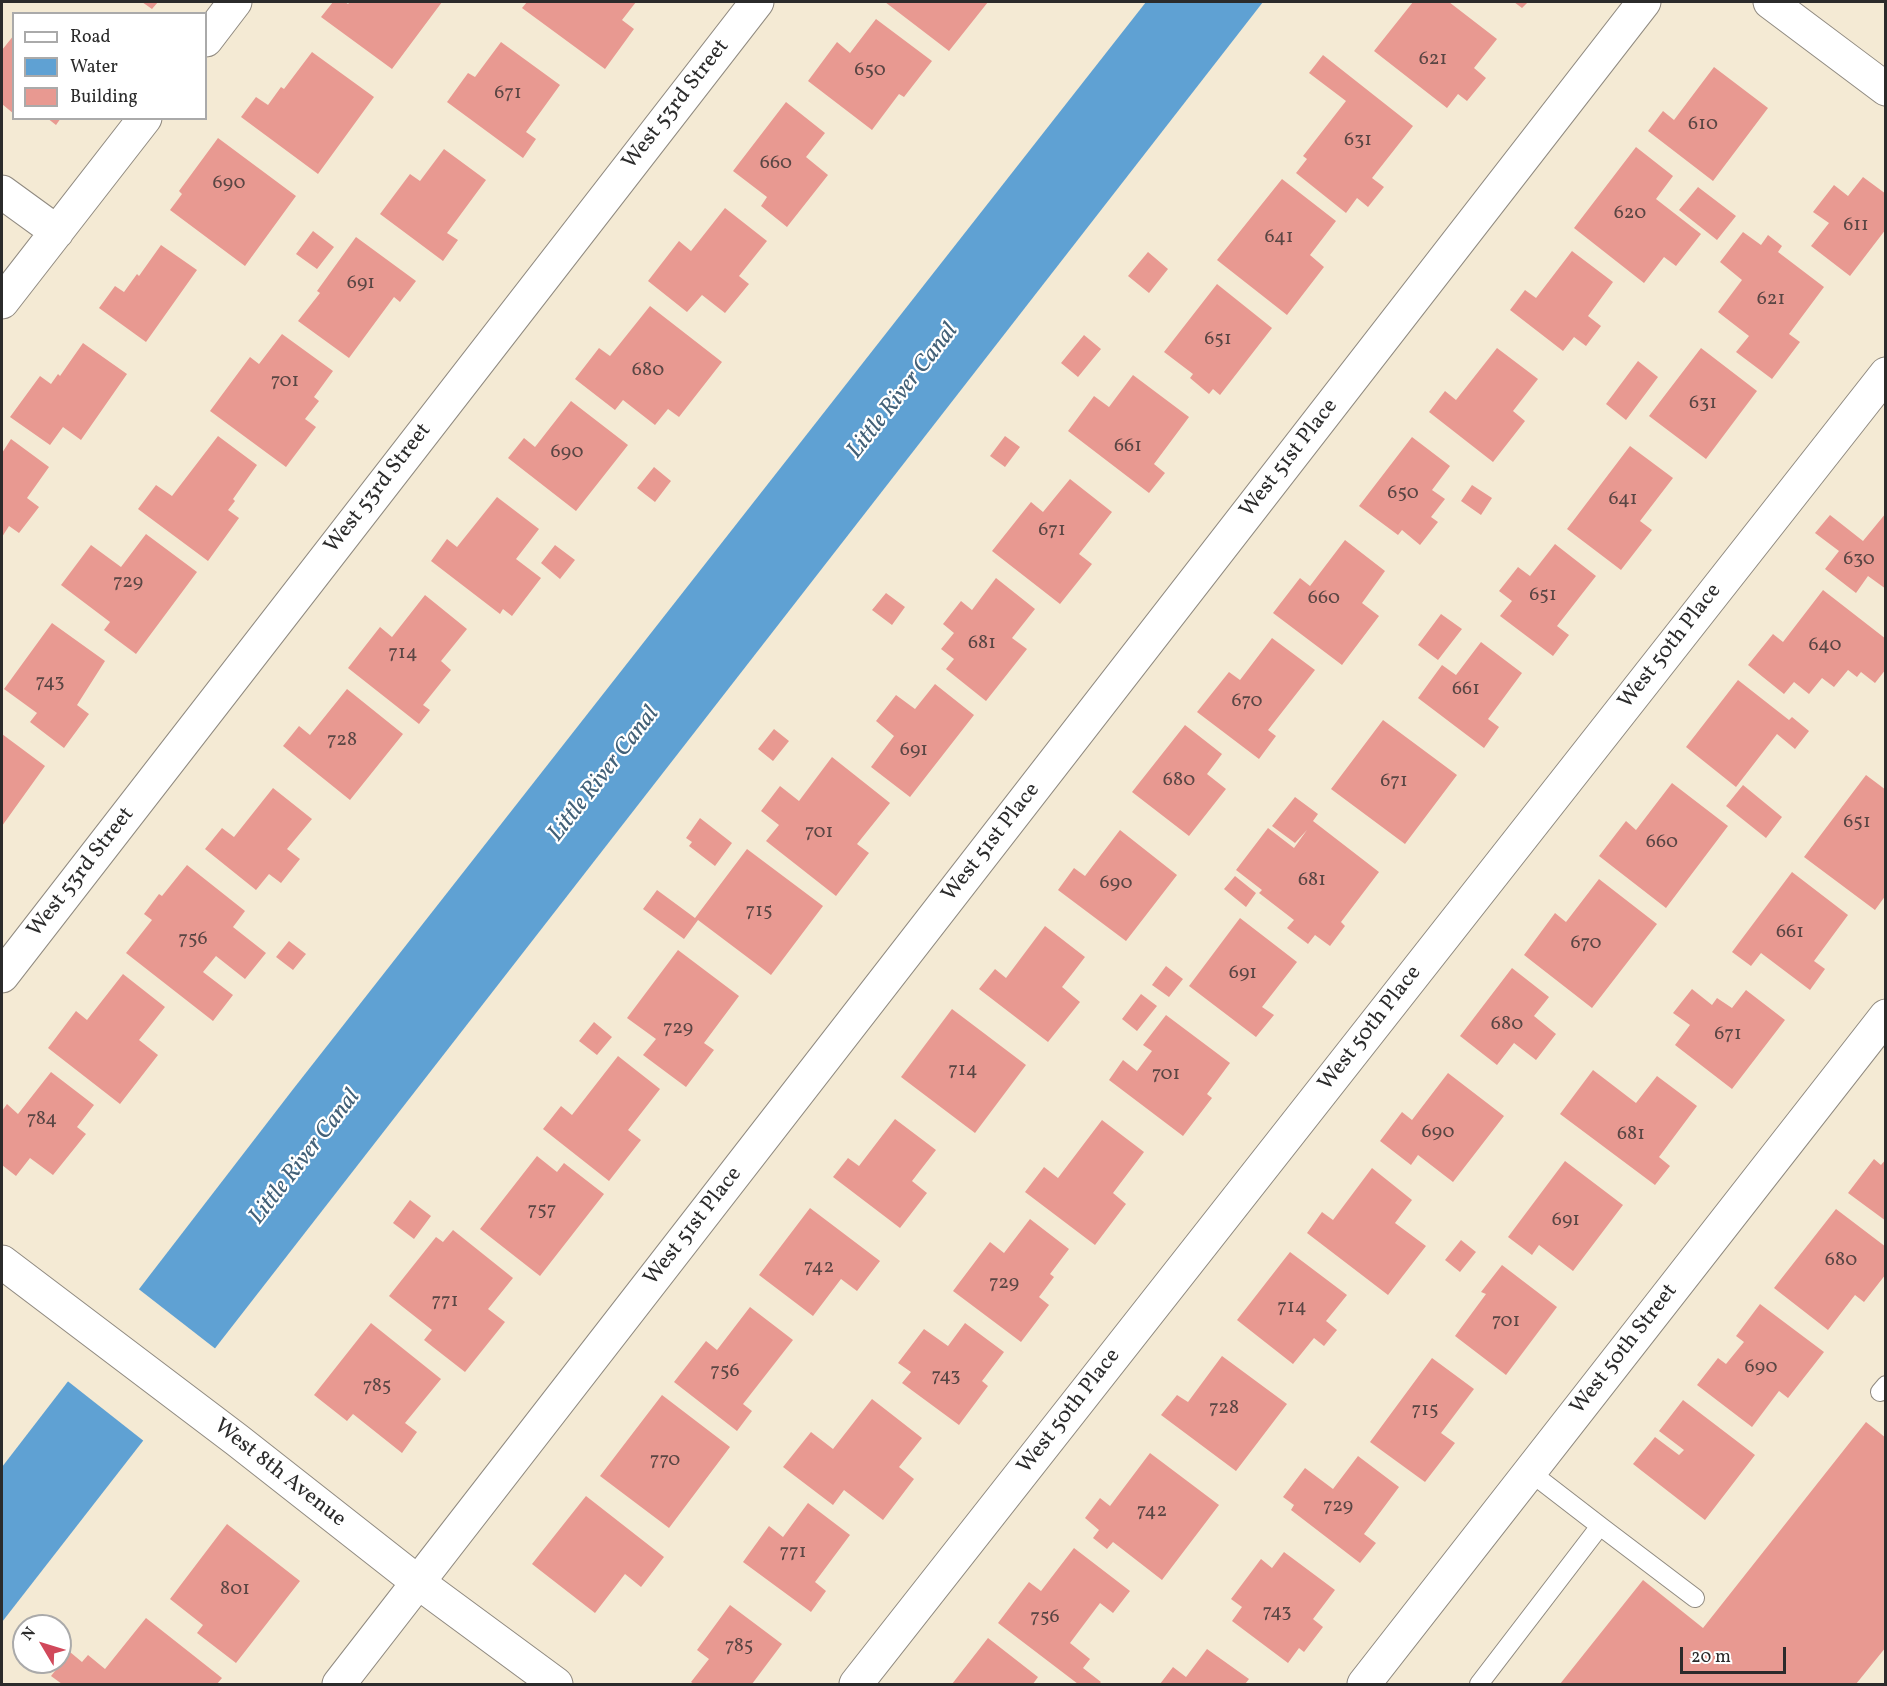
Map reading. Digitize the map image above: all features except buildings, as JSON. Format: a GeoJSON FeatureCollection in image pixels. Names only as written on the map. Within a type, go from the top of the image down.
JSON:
{"type":"FeatureCollection","features":[{"type":"Feature","properties":{"kind":"street"},"geometry":{"type":"LineString","coordinates":[[207,39],[235,2]]}},
{"type":"Feature","properties":{"kind":"street","name":"West 53rd Street"},"geometry":{"type":"LineString","coordinates":[[2,976],[757,2]]}},
{"type":"Feature","properties":{"kind":"street","name":"West 51st Place"},"geometry":{"type":"LineString","coordinates":[[339,1684],[1644,2]]}},
{"type":"Feature","properties":{"kind":"street"},"geometry":{"type":"LineString","coordinates":[[1770,2],[1886,89]]}},
{"type":"Feature","properties":{"kind":"street"},"geometry":{"type":"LineString","coordinates":[[2,302],[143,120]]}},
{"type":"Feature","properties":{"kind":"street"},"geometry":{"type":"LineString","coordinates":[[2,192],[57,232]]}},
{"type":"Feature","properties":{"kind":"street","name":"West 50th Place"},"geometry":{"type":"LineString","coordinates":[[856,1684],[1886,374]]}},
{"type":"Feature","properties":{"kind":"street","name":"West 50th Street"},"geometry":{"type":"LineString","coordinates":[[1364,1684],[1886,1016]]}},
{"type":"Feature","properties":{"kind":"street","name":"West 8th Avenue"},"geometry":{"type":"LineString","coordinates":[[2,1262],[419,1583],[556,1684]]}},
{"type":"Feature","properties":{"kind":"lane"},"geometry":{"type":"LineString","coordinates":[[1530,1472],[1695,1598]]}},
{"type":"Feature","properties":{"kind":"lane"},"geometry":{"type":"LineString","coordinates":[[1479,1684],[1600,1526]]}},
{"type":"Feature","properties":{"kind":"water","name":"Little River Canal"},"geometry":{"type":"Polygon","coordinates":[[[1146,2],[1263,2],[2,1622],[2,1467],[294,1088],[1146,2]]]}},
{"type":"Feature","properties":{"kind":"pier"},"geometry":{"type":"Polygon","coordinates":[[[136,1287],[217,1350],[145,1442],[65,1379],[136,1287]]]}}]}
